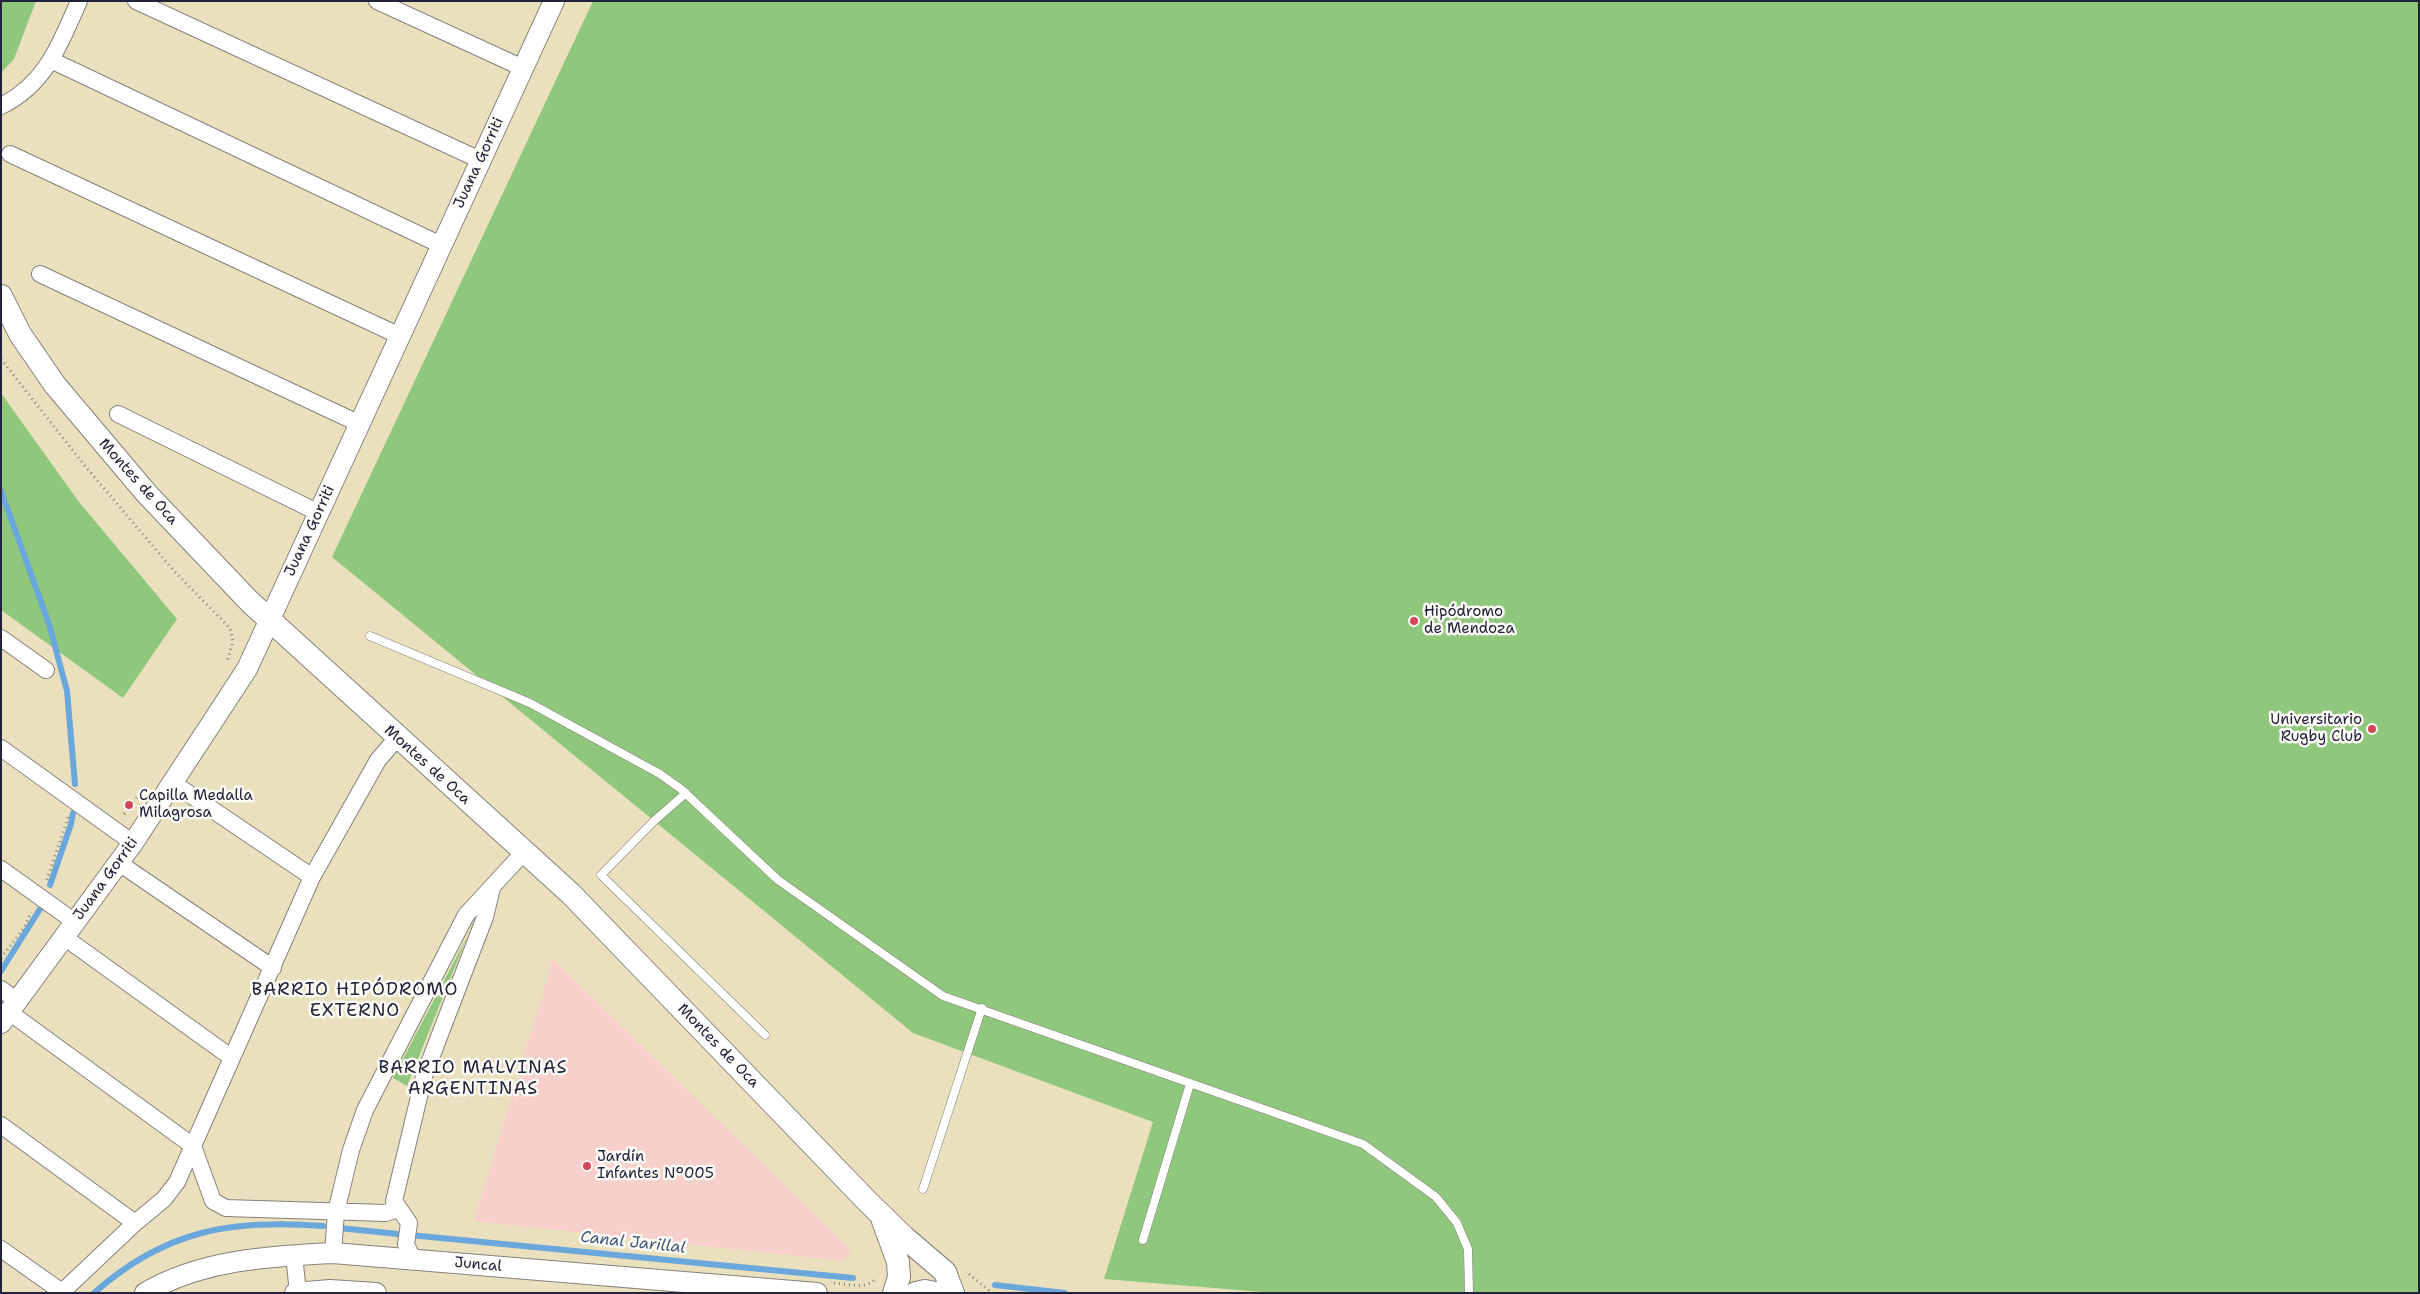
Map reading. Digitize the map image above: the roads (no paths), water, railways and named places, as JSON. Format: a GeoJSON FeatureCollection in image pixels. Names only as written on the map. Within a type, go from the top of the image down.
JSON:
{"type":"FeatureCollection","features":[{"type":"Feature","properties":{"kind":"main road","name":"Montes de Oca"},"geometry":{"type":"LineString","coordinates":[[1,296],[20,334],[68,400],[146,494],[268,621],[571,894],[880,1213],[945,1272],[953,1293]]}},
{"type":"Feature","properties":{"kind":"main road","name":"Montes de Oca"},"geometry":{"type":"LineString","coordinates":[[880,1213],[898,1262],[899,1277],[894,1293]]}},
{"type":"Feature","properties":{"kind":"main road"},"geometry":{"type":"LineString","coordinates":[[916,1293],[926,1291],[935,1293]]}},
{"type":"Feature","properties":{"kind":"street"},"geometry":{"type":"LineString","coordinates":[[1,106],[33,82],[53,61],[79,1]]}},
{"type":"Feature","properties":{"kind":"street"},"geometry":{"type":"LineString","coordinates":[[136,1],[480,160]]}},
{"type":"Feature","properties":{"kind":"street"},"geometry":{"type":"LineString","coordinates":[[377,1],[523,68]]}},
{"type":"Feature","properties":{"kind":"street","name":"Juana Gorriti"},"geometry":{"type":"LineString","coordinates":[[7,1006],[119,863],[247,669],[554,1]]}},
{"type":"Feature","properties":{"kind":"street"},"geometry":{"type":"LineString","coordinates":[[53,61],[441,245]]}},
{"type":"Feature","properties":{"kind":"street"},"geometry":{"type":"LineString","coordinates":[[10,154],[400,336]]}},
{"type":"Feature","properties":{"kind":"street"},"geometry":{"type":"LineString","coordinates":[[40,274],[360,424]]}},
{"type":"Feature","properties":{"kind":"street"},"geometry":{"type":"LineString","coordinates":[[118,414],[319,513]]}},
{"type":"Feature","properties":{"kind":"street"},"geometry":{"type":"LineString","coordinates":[[1,638],[46,670]]}},
{"type":"Feature","properties":{"kind":"street"},"geometry":{"type":"LineString","coordinates":[[1,1249],[61,1293],[135,1223],[164,1199],[173,1188],[273,968],[312,877],[378,760],[397,738]]}},
{"type":"Feature","properties":{"kind":"street"},"geometry":{"type":"LineString","coordinates":[[1,748],[133,843]]}},
{"type":"Feature","properties":{"kind":"street"},"geometry":{"type":"LineString","coordinates":[[173,783],[312,877]]}},
{"type":"Feature","properties":{"kind":"street"},"geometry":{"type":"LineString","coordinates":[[333,1253],[336,1212],[351,1150],[365,1110],[466,915],[524,852]]}},
{"type":"Feature","properties":{"kind":"street"},"geometry":{"type":"LineString","coordinates":[[119,863],[273,968]]}},
{"type":"Feature","properties":{"kind":"street"},"geometry":{"type":"LineString","coordinates":[[1,869],[69,929],[232,1058]]}},
{"type":"Feature","properties":{"kind":"street"},"geometry":{"type":"LineString","coordinates":[[412,1260],[406,1244],[409,1223],[398,1210],[394,1201],[424,1076],[485,917],[493,886]]}},
{"type":"Feature","properties":{"kind":"street"},"geometry":{"type":"LineString","coordinates":[[7,1006],[193,1146],[213,1201],[226,1208],[384,1213],[398,1210]]}},
{"type":"Feature","properties":{"kind":"street"},"geometry":{"type":"LineString","coordinates":[[1,1125],[135,1223]]}},
{"type":"Feature","properties":{"kind":"street","name":"Juncal"},"geometry":{"type":"LineString","coordinates":[[145,1293],[189,1272],[222,1264],[294,1255],[333,1253],[816,1293]]}},
{"type":"Feature","properties":{"kind":"street"},"geometry":{"type":"LineString","coordinates":[[294,1255],[297,1293],[330,1290],[376,1293]]}},
{"type":"Feature","properties":{"kind":"lane"},"geometry":{"type":"LineString","coordinates":[[370,636],[530,703],[660,774],[686,793],[778,880],[943,996],[982,1008],[1190,1084],[1363,1144],[1436,1197],[1457,1223],[1468,1249],[1469,1293]]}},
{"type":"Feature","properties":{"kind":"lane"},"geometry":{"type":"LineString","coordinates":[[686,793],[654,821],[601,875],[765,1035]]}},
{"type":"Feature","properties":{"kind":"lane"},"geometry":{"type":"LineString","coordinates":[[923,1189],[982,1008]]}},
{"type":"Feature","properties":{"kind":"lane"},"geometry":{"type":"LineString","coordinates":[[1143,1240],[1190,1084]]}},
{"type":"Feature","properties":{"kind":"waterway"},"geometry":{"type":"LineString","coordinates":[[1,491],[49,624],[67,691],[75,784]]}},
{"type":"Feature","properties":{"kind":"waterway"},"geometry":{"type":"LineString","coordinates":[[50,885],[73,813]]}},
{"type":"Feature","properties":{"kind":"waterway"},"geometry":{"type":"LineString","coordinates":[[1,971],[40,909]]}},
{"type":"Feature","properties":{"kind":"waterway","name":"Canal Jarillal"},"geometry":{"type":"LineString","coordinates":[[94,1293],[120,1272],[147,1255],[173,1242],[201,1233],[258,1225],[323,1226]]}},
{"type":"Feature","properties":{"kind":"waterway"},"geometry":{"type":"LineString","coordinates":[[339,1228],[398,1234]]}},
{"type":"Feature","properties":{"kind":"waterway","name":"Canal Jarillal"},"geometry":{"type":"LineString","coordinates":[[410,1235],[853,1278]]}},
{"type":"Feature","properties":{"kind":"waterway","name":"Canal Jarillal"},"geometry":{"type":"LineString","coordinates":[[995,1285],[1065,1293]]}},
{"type":"Feature","properties":{"kind":"place","name":"Hipódromo de Mendoza"},"geometry":{"type":"Point","coordinates":[1414,621]}},
{"type":"Feature","properties":{"kind":"place","name":"Universitario Rugby Club"},"geometry":{"type":"Point","coordinates":[2372,729]}},
{"type":"Feature","properties":{"kind":"place","name":"Capilla Medalla Milagrosa"},"geometry":{"type":"Point","coordinates":[129,805]}},
{"type":"Feature","properties":{"kind":"place","name":"Jardín Infantes N°005"},"geometry":{"type":"Point","coordinates":[587,1166]}},
{"type":"Feature","properties":{"kind":"district","name":"BARRIO HIPÓDROMO EXTERNO"},"geometry":{"type":"Point","coordinates":[355,1000]}},
{"type":"Feature","properties":{"kind":"district","name":"BARRIO MALVINAS ARGENTINAS"},"geometry":{"type":"Point","coordinates":[473,1078]}}]}
